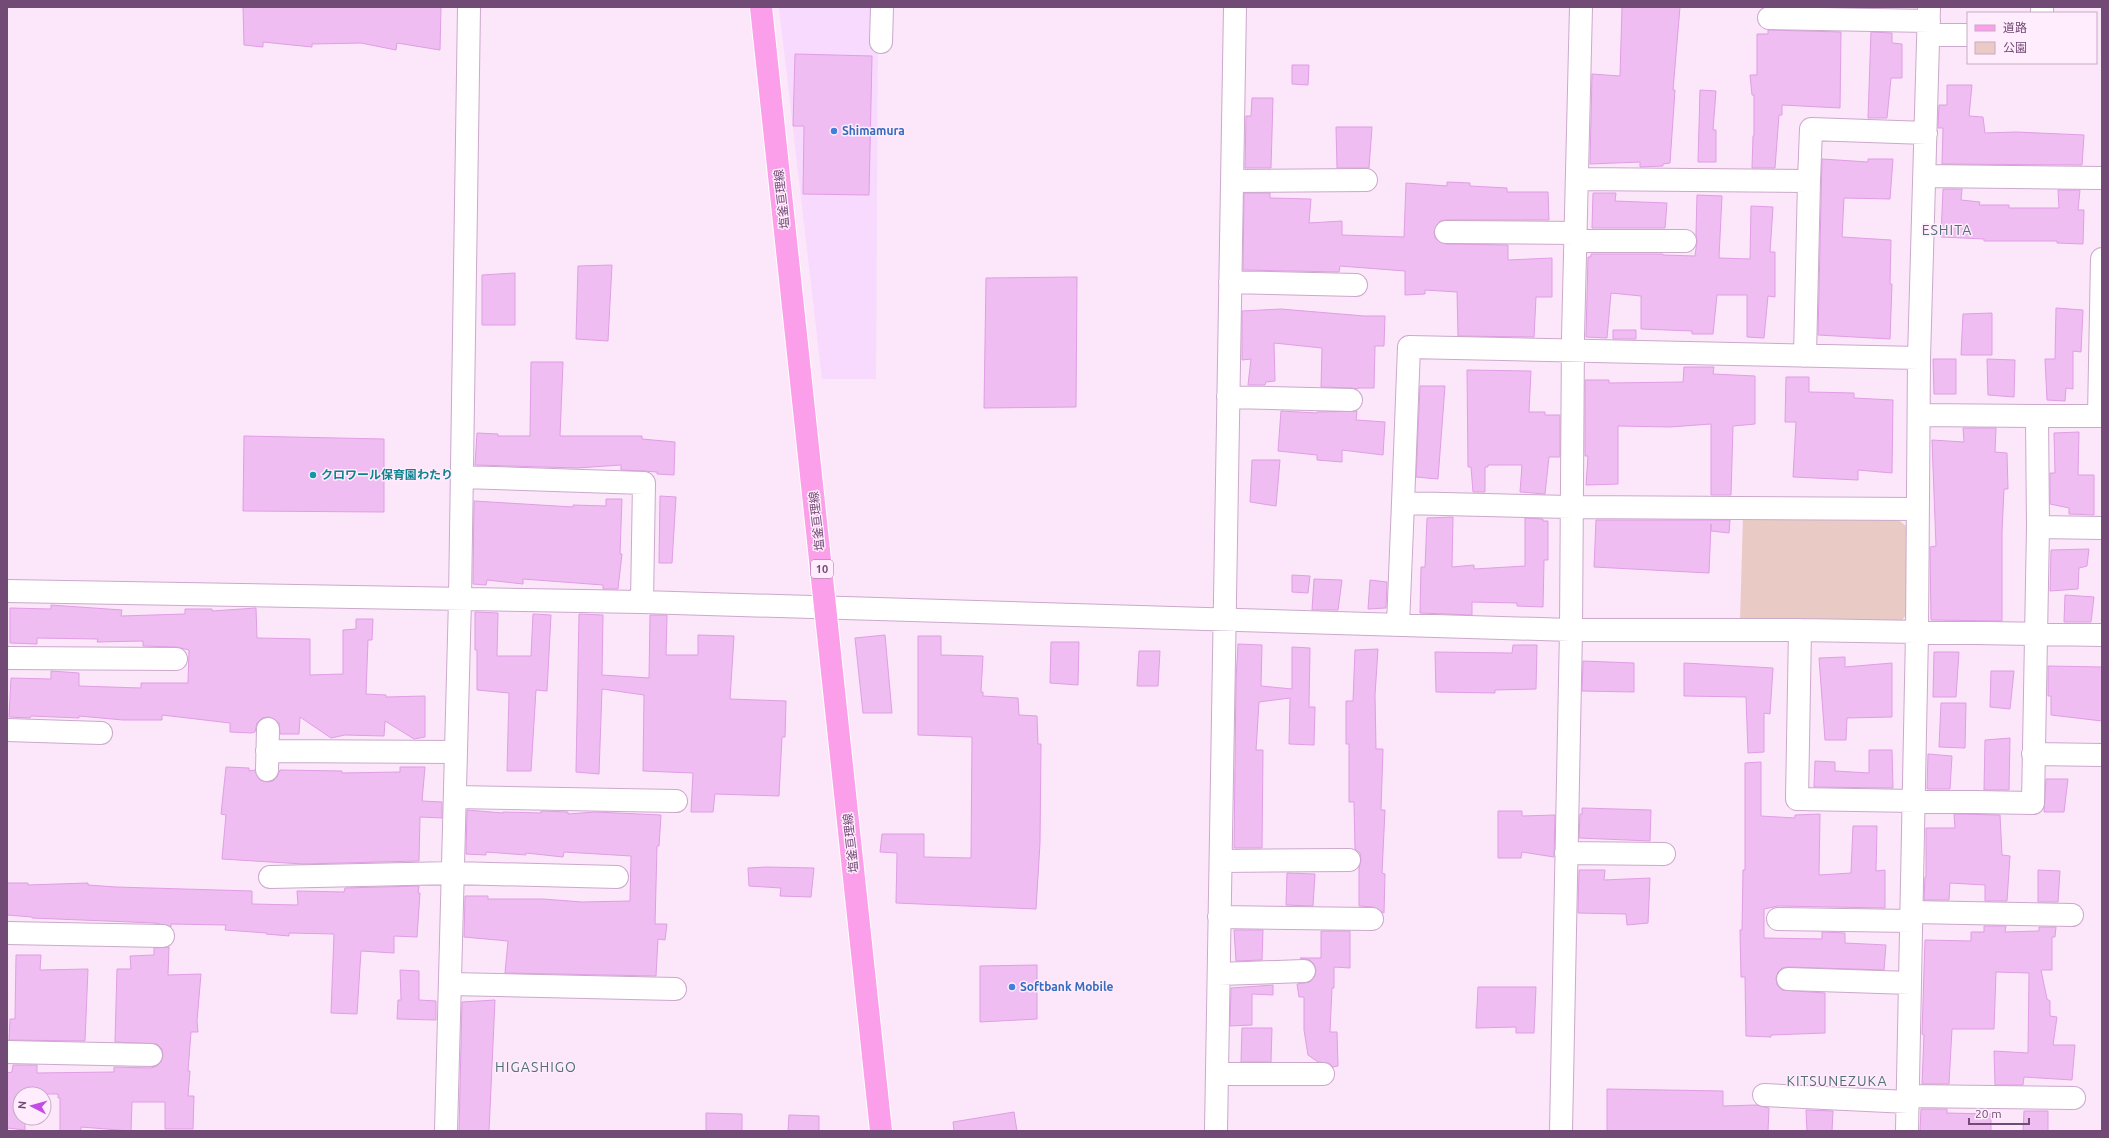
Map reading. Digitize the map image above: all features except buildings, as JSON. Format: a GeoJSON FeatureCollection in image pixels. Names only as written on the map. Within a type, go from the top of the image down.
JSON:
{"type":"FeatureCollection","features":[{"type":"Feature","properties":{"kind":"main road","name":"塩釜亘理線"},"geometry":{"type":"LineString","coordinates":[[761,7],[881,1131]]}},
{"type":"Feature","properties":{"kind":"street"},"geometry":{"type":"LineString","coordinates":[[446,1131],[460,599],[469,7]]}},
{"type":"Feature","properties":{"kind":"street"},"geometry":{"type":"LineString","coordinates":[[881,42],[882,7]]}},
{"type":"Feature","properties":{"kind":"street"},"geometry":{"type":"LineString","coordinates":[[1216,1131],[1235,7]]}},
{"type":"Feature","properties":{"kind":"street"},"geometry":{"type":"LineString","coordinates":[[1561,1131],[1576,179],[1582,7]]}},
{"type":"Feature","properties":{"kind":"street"},"geometry":{"type":"LineString","coordinates":[[1768,18],[1929,21],[1967,36]]}},
{"type":"Feature","properties":{"kind":"street"},"geometry":{"type":"LineString","coordinates":[[1907,1131],[1917,633],[1919,358],[1929,21]]}},
{"type":"Feature","properties":{"kind":"street"},"geometry":{"type":"LineString","coordinates":[[1805,356],[1811,129],[1926,132]]}},
{"type":"Feature","properties":{"kind":"street"},"geometry":{"type":"LineString","coordinates":[[1925,176],[2102,178]]}},
{"type":"Feature","properties":{"kind":"street"},"geometry":{"type":"LineString","coordinates":[[1576,179],[1809,181]]}},
{"type":"Feature","properties":{"kind":"street"},"geometry":{"type":"LineString","coordinates":[[1232,181],[1366,180]]}},
{"type":"Feature","properties":{"kind":"street"},"geometry":{"type":"LineString","coordinates":[[1446,232],[1685,241]]}},
{"type":"Feature","properties":{"kind":"street"},"geometry":{"type":"LineString","coordinates":[[1919,415],[2100,416],[2102,259]]}},
{"type":"Feature","properties":{"kind":"street"},"geometry":{"type":"LineString","coordinates":[[1230,282],[1356,285]]}},
{"type":"Feature","properties":{"kind":"street"},"geometry":{"type":"LineString","coordinates":[[1398,625],[1409,347],[1573,352],[1919,358]]}},
{"type":"Feature","properties":{"kind":"street"},"geometry":{"type":"LineString","coordinates":[[1228,396],[1351,400]]}},
{"type":"Feature","properties":{"kind":"street"},"geometry":{"type":"LineString","coordinates":[[1800,630],[1798,799],[2032,803],[2038,527],[2037,416]]}},
{"type":"Feature","properties":{"kind":"street"},"geometry":{"type":"LineString","coordinates":[[462,477],[644,483],[642,602]]}},
{"type":"Feature","properties":{"kind":"street"},"geometry":{"type":"LineString","coordinates":[[1403,503],[1571,507],[1917,509]]}},
{"type":"Feature","properties":{"kind":"street"},"geometry":{"type":"LineString","coordinates":[[2038,527],[2102,528]]}},
{"type":"Feature","properties":{"kind":"street"},"geometry":{"type":"LineString","coordinates":[[7,591],[642,602],[1570,630],[1800,630],[2102,635]]}},
{"type":"Feature","properties":{"kind":"street"},"geometry":{"type":"LineString","coordinates":[[7,658],[176,659]]}},
{"type":"Feature","properties":{"kind":"street"},"geometry":{"type":"LineString","coordinates":[[7,730],[101,732]]}},
{"type":"Feature","properties":{"kind":"street"},"geometry":{"type":"LineString","coordinates":[[268,730],[267,761],[456,752]]}},
{"type":"Feature","properties":{"kind":"street"},"geometry":{"type":"LineString","coordinates":[[2033,754],[2102,755]]}},
{"type":"Feature","properties":{"kind":"street"},"geometry":{"type":"LineString","coordinates":[[455,797],[676,801]]}},
{"type":"Feature","properties":{"kind":"street"},"geometry":{"type":"LineString","coordinates":[[1566,853],[1664,854]]}},
{"type":"Feature","properties":{"kind":"street"},"geometry":{"type":"LineString","coordinates":[[1221,861],[1349,860]]}},
{"type":"Feature","properties":{"kind":"street"},"geometry":{"type":"LineString","coordinates":[[270,877],[453,873],[617,877]]}},
{"type":"Feature","properties":{"kind":"street"},"geometry":{"type":"LineString","coordinates":[[1778,918],[2072,915]]}},
{"type":"Feature","properties":{"kind":"street"},"geometry":{"type":"LineString","coordinates":[[1220,917],[1372,919]]}},
{"type":"Feature","properties":{"kind":"street"},"geometry":{"type":"LineString","coordinates":[[7,934],[163,936]]}},
{"type":"Feature","properties":{"kind":"street"},"geometry":{"type":"LineString","coordinates":[[1218,974],[1304,971]]}},
{"type":"Feature","properties":{"kind":"street"},"geometry":{"type":"LineString","coordinates":[[1788,980],[1910,983]]}},
{"type":"Feature","properties":{"kind":"street"},"geometry":{"type":"LineString","coordinates":[[450,984],[675,989]]}},
{"type":"Feature","properties":{"kind":"street"},"geometry":{"type":"LineString","coordinates":[[7,1052],[151,1055]]}},
{"type":"Feature","properties":{"kind":"street"},"geometry":{"type":"LineString","coordinates":[[1217,1074],[1323,1074]]}},
{"type":"Feature","properties":{"kind":"street"},"geometry":{"type":"LineString","coordinates":[[1764,1095],[1908,1099],[2074,1098]]}},
{"type":"Feature","properties":{"kind":"shaded area"},"geometry":{"type":"Polygon","coordinates":[[[779,7],[878,7],[876,379],[822,379],[779,7]]]}},
{"type":"Feature","properties":{"kind":"green space"},"geometry":{"type":"Polygon","coordinates":[[[1743,516],[1897,519],[1909,528],[1908,613],[1897,626],[1740,621],[1743,516]]]}},
{"type":"Feature","properties":{"kind":"place","name":"Shimamura"},"geometry":{"type":"Point","coordinates":[834,131]}},
{"type":"Feature","properties":{"kind":"place","name":"クロワール保育園わたり"},"geometry":{"type":"Point","coordinates":[313,475]}},
{"type":"Feature","properties":{"kind":"place","name":"Softbank Mobile"},"geometry":{"type":"Point","coordinates":[1012,987]}},
{"type":"Feature","properties":{"kind":"district","name":"ESHITA"},"geometry":{"type":"Point","coordinates":[1947,230]}},
{"type":"Feature","properties":{"kind":"district","name":"HIGASHIGO"},"geometry":{"type":"Point","coordinates":[536,1067]}},
{"type":"Feature","properties":{"kind":"district","name":"KITSUNEZUKA"},"geometry":{"type":"Point","coordinates":[1837,1081]}}]}
